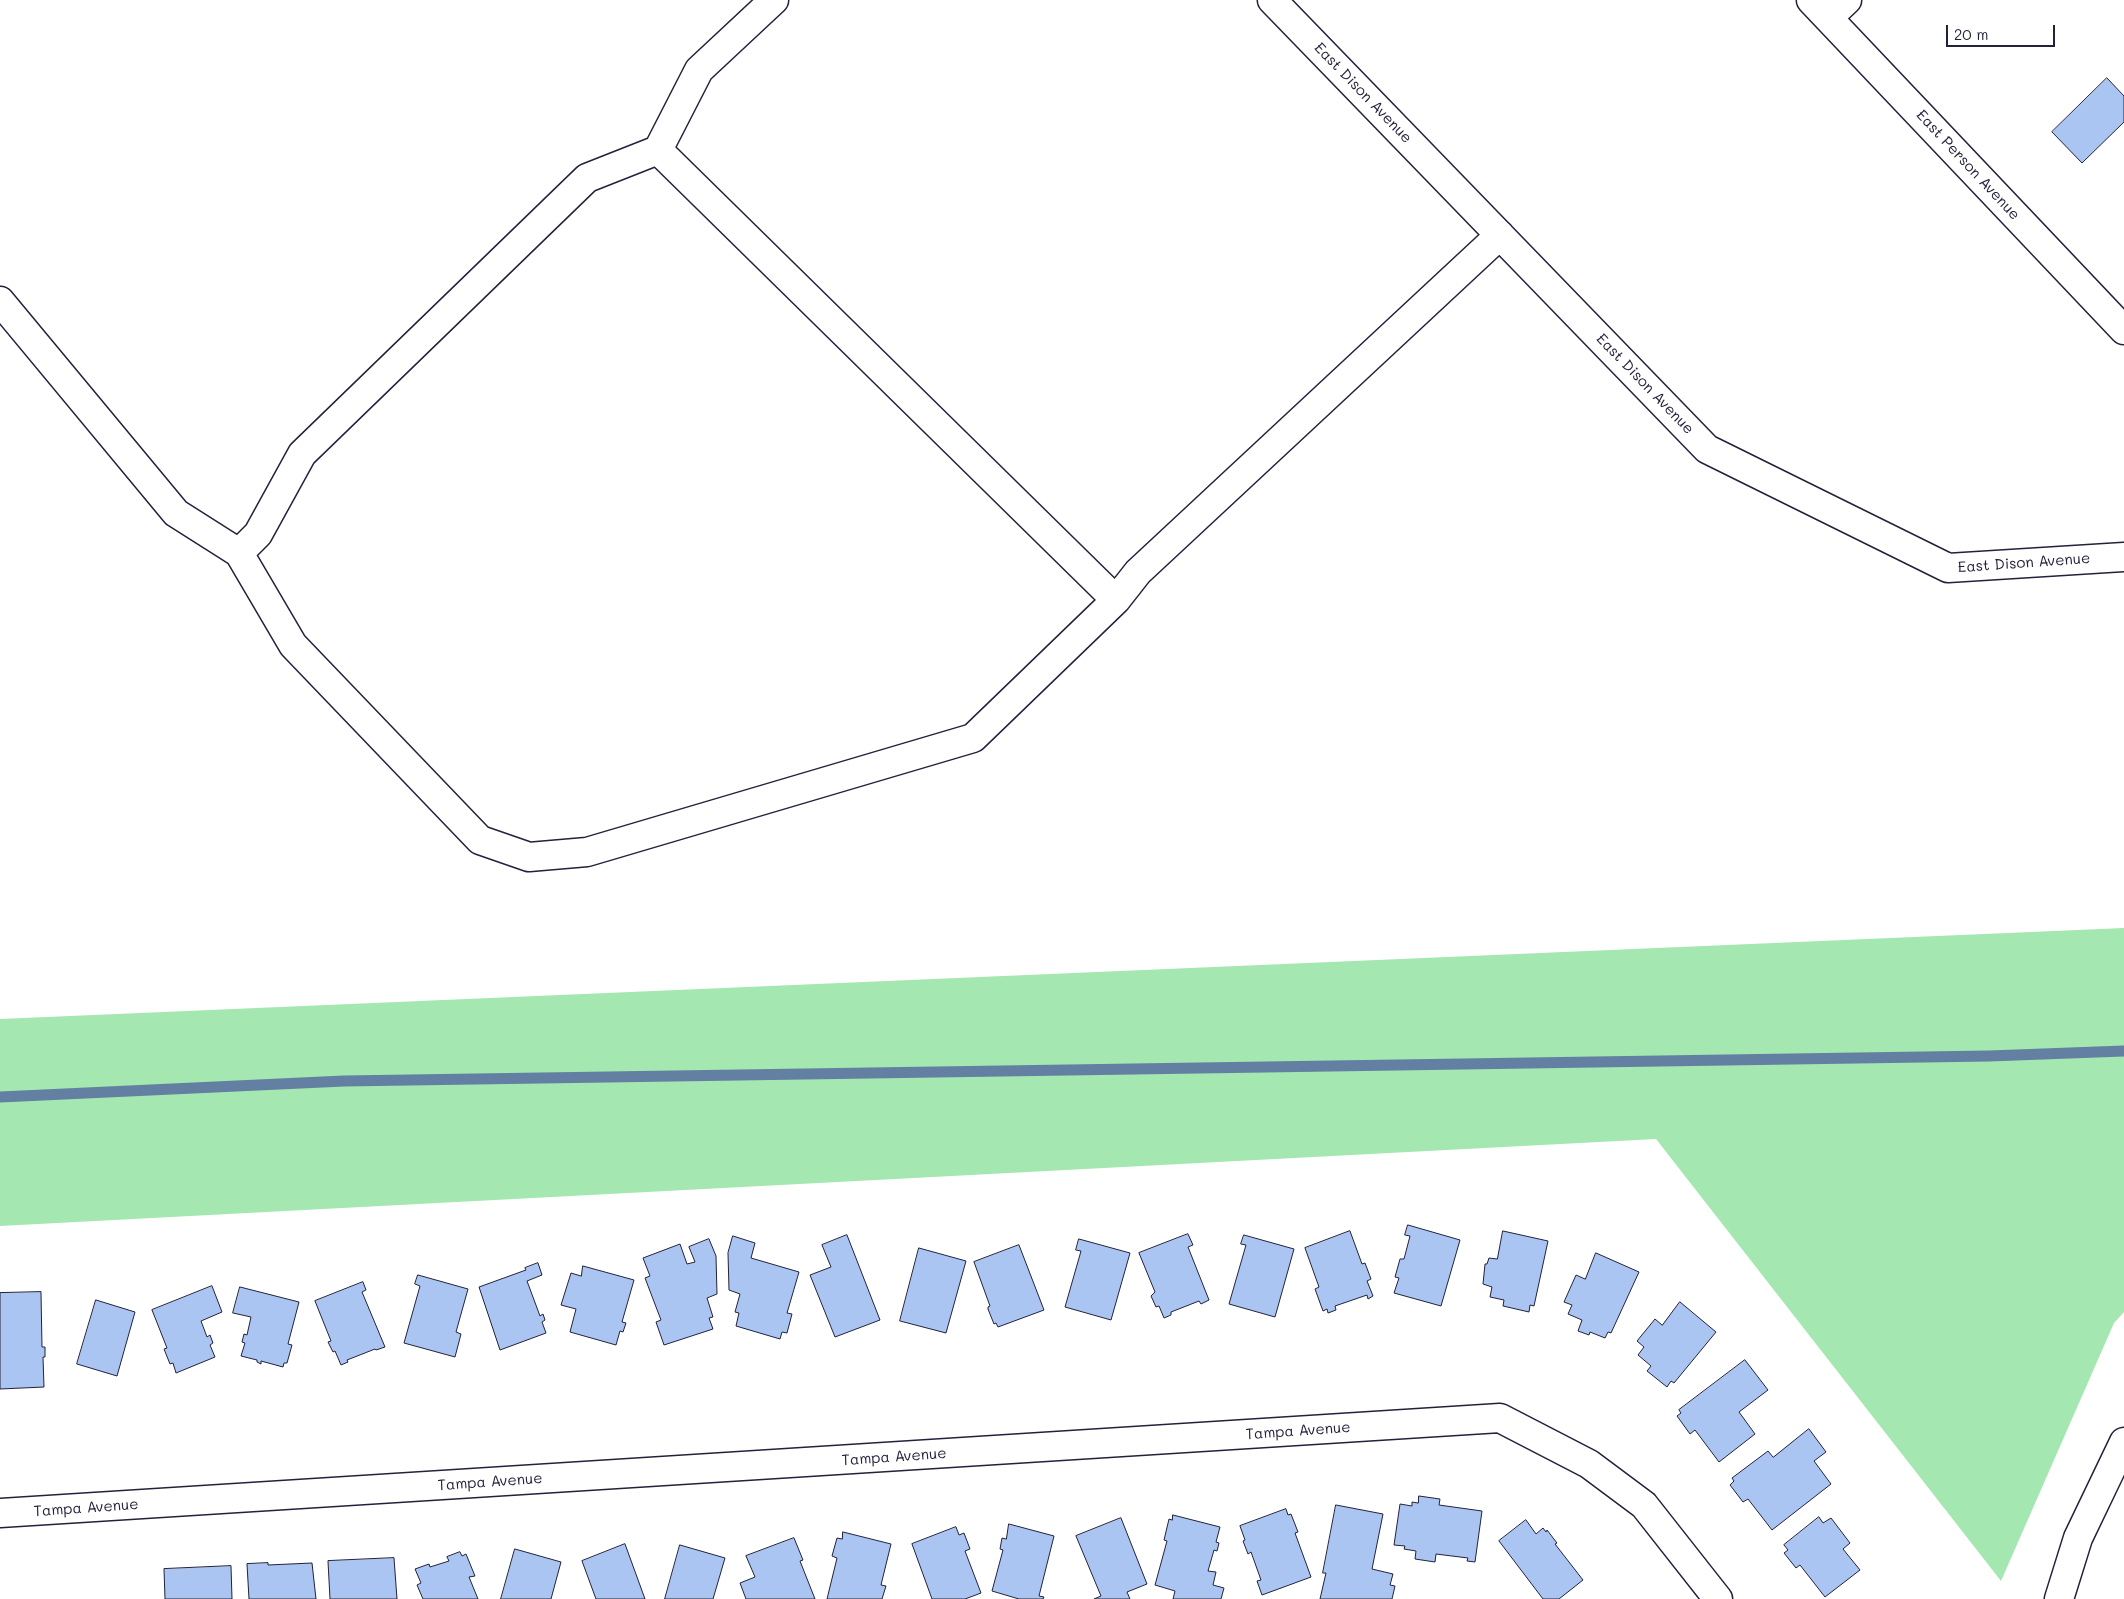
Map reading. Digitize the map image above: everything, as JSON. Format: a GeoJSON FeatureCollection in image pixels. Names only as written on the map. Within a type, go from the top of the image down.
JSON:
{"type":"FeatureCollection","features":[{"type":"Feature","properties":{"kind":"street"},"geometry":{"type":"LineString","coordinates":[[239,553],[258,534],[302,454],[588,178],[658,150],[699,70],[774,0]]}},
{"type":"Feature","properties":{"kind":"street","name":"East Dison Avenue"},"geometry":{"type":"LineString","coordinates":[[1272,0],[1708,449],[1948,568],[2124,557]]}},
{"type":"Feature","properties":{"kind":"street","name":"East Person Avenue"},"geometry":{"type":"LineString","coordinates":[[1829,6],[2124,330]]}},
{"type":"Feature","properties":{"kind":"street"},"geometry":{"type":"LineString","coordinates":[[658,150],[1116,600]]}},
{"type":"Feature","properties":{"kind":"street"},"geometry":{"type":"LineString","coordinates":[[0,301],[176,513],[239,553],[293,645],[306,659],[480,840],[529,857],[587,852],[973,738],[1116,600],[1138,572],[1500,234]]}},
{"type":"Feature","properties":{"kind":"street","name":"Tampa Avenue"},"geometry":{"type":"LineString","coordinates":[[0,1513],[1500,1418],[1589,1464],[1644,1504],[1718,1599]]}},
{"type":"Feature","properties":{"kind":"street"},"geometry":{"type":"LineString","coordinates":[[2059,1599],[2078,1538],[2124,1442]]}},
{"type":"Feature","properties":{"kind":"green space"},"geometry":{"type":"Polygon","coordinates":[[[2124,928],[2124,1312],[2114,1323],[2001,1581],[1656,1139],[0,1226],[0,1019],[2124,928]]]}},
{"type":"Feature","properties":{"kind":"building"},"geometry":{"type":"Polygon","coordinates":[[[2107,78],[2124,96],[2124,122],[2082,163],[2052,132],[2107,78]]]}},
{"type":"Feature","properties":{"kind":"building"},"geometry":{"type":"Polygon","coordinates":[[[1408,1225],[1460,1240],[1441,1306],[1394,1293],[1399,1278],[1395,1277],[1400,1259],[1404,1259],[1410,1236],[1405,1235],[1408,1225]]]}},
{"type":"Feature","properties":{"kind":"building"},"geometry":{"type":"Polygon","coordinates":[[[1350,1231],[1362,1264],[1365,1263],[1371,1279],[1367,1281],[1373,1296],[1368,1299],[1367,1295],[1335,1306],[1336,1310],[1328,1313],[1327,1309],[1323,1311],[1315,1289],[1319,1287],[1305,1248],[1350,1231]]]}},
{"type":"Feature","properties":{"kind":"building"},"geometry":{"type":"Polygon","coordinates":[[[1503,1231],[1548,1241],[1534,1306],[1530,1305],[1529,1312],[1503,1306],[1504,1300],[1490,1297],[1492,1287],[1483,1284],[1485,1264],[1487,1264],[1489,1258],[1497,1259],[1503,1231]]]}},
{"type":"Feature","properties":{"kind":"building"},"geometry":{"type":"Polygon","coordinates":[[[1188,1234],[1193,1245],[1188,1247],[1209,1300],[1201,1304],[1199,1301],[1171,1312],[1171,1315],[1164,1318],[1159,1306],[1156,1307],[1151,1296],[1155,1292],[1139,1253],[1188,1234]]]}},
{"type":"Feature","properties":{"kind":"building"},"geometry":{"type":"Polygon","coordinates":[[[847,1235],[880,1320],[835,1337],[810,1275],[831,1267],[822,1245],[847,1235]]]}},
{"type":"Feature","properties":{"kind":"building"},"geometry":{"type":"Polygon","coordinates":[[[1244,1235],[1294,1249],[1275,1317],[1229,1304],[1246,1245],[1241,1244],[1244,1235]]]}},
{"type":"Feature","properties":{"kind":"building"},"geometry":{"type":"Polygon","coordinates":[[[733,1236],[755,1243],[751,1258],[799,1272],[787,1313],[792,1314],[787,1333],[782,1332],[780,1339],[736,1326],[739,1313],[735,1312],[740,1294],[729,1290],[728,1253],[733,1236]]]}},
{"type":"Feature","properties":{"kind":"building"},"geometry":{"type":"Polygon","coordinates":[[[709,1239],[716,1256],[717,1294],[707,1298],[713,1317],[709,1318],[713,1329],[664,1345],[656,1322],[661,1320],[645,1278],[650,1276],[643,1258],[680,1244],[687,1264],[695,1262],[689,1247],[709,1239]]]}},
{"type":"Feature","properties":{"kind":"building"},"geometry":{"type":"Polygon","coordinates":[[[1079,1239],[1130,1253],[1111,1320],[1065,1307],[1081,1251],[1076,1250],[1079,1239]]]}},
{"type":"Feature","properties":{"kind":"building"},"geometry":{"type":"Polygon","coordinates":[[[1019,1245],[1044,1310],[998,1327],[996,1323],[994,1324],[988,1309],[990,1306],[974,1262],[1019,1245]]]}},
{"type":"Feature","properties":{"kind":"building"},"geometry":{"type":"Polygon","coordinates":[[[919,1248],[966,1261],[946,1333],[900,1321],[919,1248]]]}},
{"type":"Feature","properties":{"kind":"building"},"geometry":{"type":"Polygon","coordinates":[[[1596,1253],[1639,1272],[1611,1333],[1608,1332],[1605,1338],[1590,1332],[1589,1335],[1578,1331],[1582,1320],[1568,1314],[1572,1305],[1564,1302],[1576,1275],[1585,1279],[1596,1253]]]}},
{"type":"Feature","properties":{"kind":"building"},"geometry":{"type":"Polygon","coordinates":[[[538,1263],[542,1275],[527,1281],[540,1316],[543,1314],[545,1320],[542,1322],[546,1333],[500,1350],[479,1287],[526,1270],[525,1268],[538,1263]]]}},
{"type":"Feature","properties":{"kind":"building"},"geometry":{"type":"Polygon","coordinates":[[[583,1266],[634,1280],[622,1322],[626,1323],[623,1332],[620,1331],[616,1345],[570,1332],[576,1309],[561,1305],[571,1273],[581,1276],[583,1266]]]}},
{"type":"Feature","properties":{"kind":"building"},"geometry":{"type":"Polygon","coordinates":[[[418,1275],[468,1289],[456,1332],[461,1334],[455,1357],[404,1343],[420,1286],[415,1284],[418,1275]]]}},
{"type":"Feature","properties":{"kind":"building"},"geometry":{"type":"Polygon","coordinates":[[[363,1282],[366,1290],[362,1292],[385,1347],[347,1360],[348,1362],[341,1365],[335,1351],[333,1352],[328,1342],[331,1341],[315,1301],[363,1282]]]}},
{"type":"Feature","properties":{"kind":"building"},"geometry":{"type":"Polygon","coordinates":[[[212,1286],[222,1312],[201,1321],[207,1337],[210,1335],[213,1343],[210,1345],[215,1357],[176,1373],[173,1363],[170,1364],[164,1349],[167,1348],[152,1310],[212,1286]]]}},
{"type":"Feature","properties":{"kind":"building"},"geometry":{"type":"Polygon","coordinates":[[[240,1287],[299,1302],[288,1344],[292,1345],[287,1363],[284,1363],[283,1367],[261,1361],[261,1364],[257,1360],[241,1356],[245,1343],[242,1342],[244,1334],[247,1335],[251,1317],[233,1313],[240,1287]]]}},
{"type":"Feature","properties":{"kind":"building"},"geometry":{"type":"Polygon","coordinates":[[[41,1292],[42,1347],[45,1347],[45,1357],[43,1357],[44,1387],[0,1389],[0,1293],[41,1292]]]}},
{"type":"Feature","properties":{"kind":"building"},"geometry":{"type":"Polygon","coordinates":[[[96,1300],[135,1312],[117,1376],[77,1364],[96,1300]]]}},
{"type":"Feature","properties":{"kind":"building"},"geometry":{"type":"Polygon","coordinates":[[[1680,1302],[1716,1332],[1674,1383],[1671,1381],[1667,1387],[1647,1371],[1651,1366],[1638,1355],[1644,1347],[1637,1341],[1655,1319],[1662,1325],[1680,1302]]]}},
{"type":"Feature","properties":{"kind":"building"},"geometry":{"type":"Polygon","coordinates":[[[1745,1360],[1768,1390],[1739,1412],[1755,1434],[1719,1462],[1695,1430],[1690,1434],[1677,1416],[1681,1413],[1679,1410],[1745,1360]]]}},
{"type":"Feature","properties":{"kind":"building"},"geometry":{"type":"Polygon","coordinates":[[[1809,1429],[1826,1452],[1814,1461],[1831,1484],[1772,1530],[1748,1499],[1743,1502],[1730,1485],[1734,1481],[1732,1478],[1768,1451],[1773,1457],[1809,1429]]]}},
{"type":"Feature","properties":{"kind":"building"},"geometry":{"type":"Polygon","coordinates":[[[1419,1496],[1440,1499],[1439,1505],[1482,1511],[1475,1562],[1467,1561],[1468,1558],[1436,1554],[1435,1562],[1415,1559],[1416,1551],[1404,1549],[1405,1546],[1394,1545],[1400,1504],[1412,1506],[1412,1502],[1418,1503],[1419,1496]]]}},
{"type":"Feature","properties":{"kind":"building"},"geometry":{"type":"Polygon","coordinates":[[[1336,1505],[1383,1514],[1372,1569],[1393,1574],[1390,1585],[1395,1586],[1392,1599],[1320,1599],[1326,1573],[1323,1573],[1336,1505]]]}},
{"type":"Feature","properties":{"kind":"building"},"geometry":{"type":"Polygon","coordinates":[[[1286,1509],[1288,1515],[1291,1514],[1298,1532],[1295,1533],[1311,1577],[1262,1595],[1257,1581],[1261,1580],[1251,1552],[1248,1554],[1240,1526],[1286,1509]]]}},
{"type":"Feature","properties":{"kind":"building"},"geometry":{"type":"Polygon","coordinates":[[[1173,1515],[1220,1527],[1216,1542],[1219,1543],[1217,1551],[1214,1550],[1208,1571],[1216,1572],[1213,1585],[1224,1588],[1221,1599],[1173,1599],[1175,1591],[1155,1585],[1167,1541],[1164,1540],[1169,1519],[1172,1520],[1173,1515]]]}},
{"type":"Feature","properties":{"kind":"building"},"geometry":{"type":"Polygon","coordinates":[[[1819,1517],[1823,1523],[1831,1518],[1850,1543],[1843,1549],[1860,1570],[1825,1597],[1800,1565],[1796,1568],[1784,1553],[1788,1550],[1784,1545],[1819,1517]]]}},
{"type":"Feature","properties":{"kind":"building"},"geometry":{"type":"Polygon","coordinates":[[[1121,1518],[1147,1584],[1127,1592],[1130,1599],[1094,1599],[1101,1596],[1076,1536],[1121,1518]]]}},
{"type":"Feature","properties":{"kind":"building"},"geometry":{"type":"Polygon","coordinates":[[[1526,1520],[1536,1534],[1543,1528],[1546,1532],[1547,1530],[1557,1543],[1555,1544],[1583,1580],[1559,1599],[1543,1599],[1499,1541],[1526,1520]]]}},
{"type":"Feature","properties":{"kind":"building"},"geometry":{"type":"Polygon","coordinates":[[[1009,1524],[1054,1536],[1039,1596],[1044,1597],[1043,1599],[1019,1599],[992,1591],[1003,1550],[1000,1549],[1002,1538],[1006,1539],[1009,1524]]]}},
{"type":"Feature","properties":{"kind":"building"},"geometry":{"type":"Polygon","coordinates":[[[956,1527],[959,1535],[964,1533],[970,1549],[965,1551],[981,1593],[965,1599],[932,1599],[912,1544],[956,1527]]]}},
{"type":"Feature","properties":{"kind":"building"},"geometry":{"type":"Polygon","coordinates":[[[843,1532],[891,1544],[881,1585],[886,1586],[882,1599],[827,1599],[837,1558],[832,1556],[837,1538],[842,1539],[843,1532]]]}},
{"type":"Feature","properties":{"kind":"building"},"geometry":{"type":"Polygon","coordinates":[[[794,1538],[803,1560],[800,1561],[815,1599],[746,1599],[740,1583],[755,1577],[746,1556],[794,1538]]]}},
{"type":"Feature","properties":{"kind":"building"},"geometry":{"type":"Polygon","coordinates":[[[625,1544],[645,1599],[596,1599],[582,1561],[625,1544]]]}},
{"type":"Feature","properties":{"kind":"building"},"geometry":{"type":"Polygon","coordinates":[[[680,1545],[725,1558],[713,1599],[665,1599],[680,1545]]]}},
{"type":"Feature","properties":{"kind":"building"},"geometry":{"type":"Polygon","coordinates":[[[515,1549],[561,1562],[551,1599],[501,1599],[515,1549]]]}},
{"type":"Feature","properties":{"kind":"building"},"geometry":{"type":"Polygon","coordinates":[[[460,1552],[462,1556],[466,1554],[475,1576],[469,1577],[478,1599],[423,1599],[417,1585],[421,1583],[415,1569],[429,1564],[430,1567],[449,1561],[447,1557],[460,1552]]]}},
{"type":"Feature","properties":{"kind":"building"},"geometry":{"type":"Polygon","coordinates":[[[394,1558],[397,1599],[330,1599],[328,1561],[394,1558]]]}},
{"type":"Feature","properties":{"kind":"building"},"geometry":{"type":"Polygon","coordinates":[[[268,1563],[268,1565],[312,1563],[316,1599],[249,1599],[247,1564],[268,1563]]]}},
{"type":"Feature","properties":{"kind":"building"},"geometry":{"type":"Polygon","coordinates":[[[231,1566],[232,1599],[165,1599],[164,1569],[231,1566]]]}},
{"type":"Feature","properties":{"kind":"waterway"},"geometry":{"type":"LineString","coordinates":[[0,1097],[344,1081],[1989,1056],[2124,1051]]}}]}
